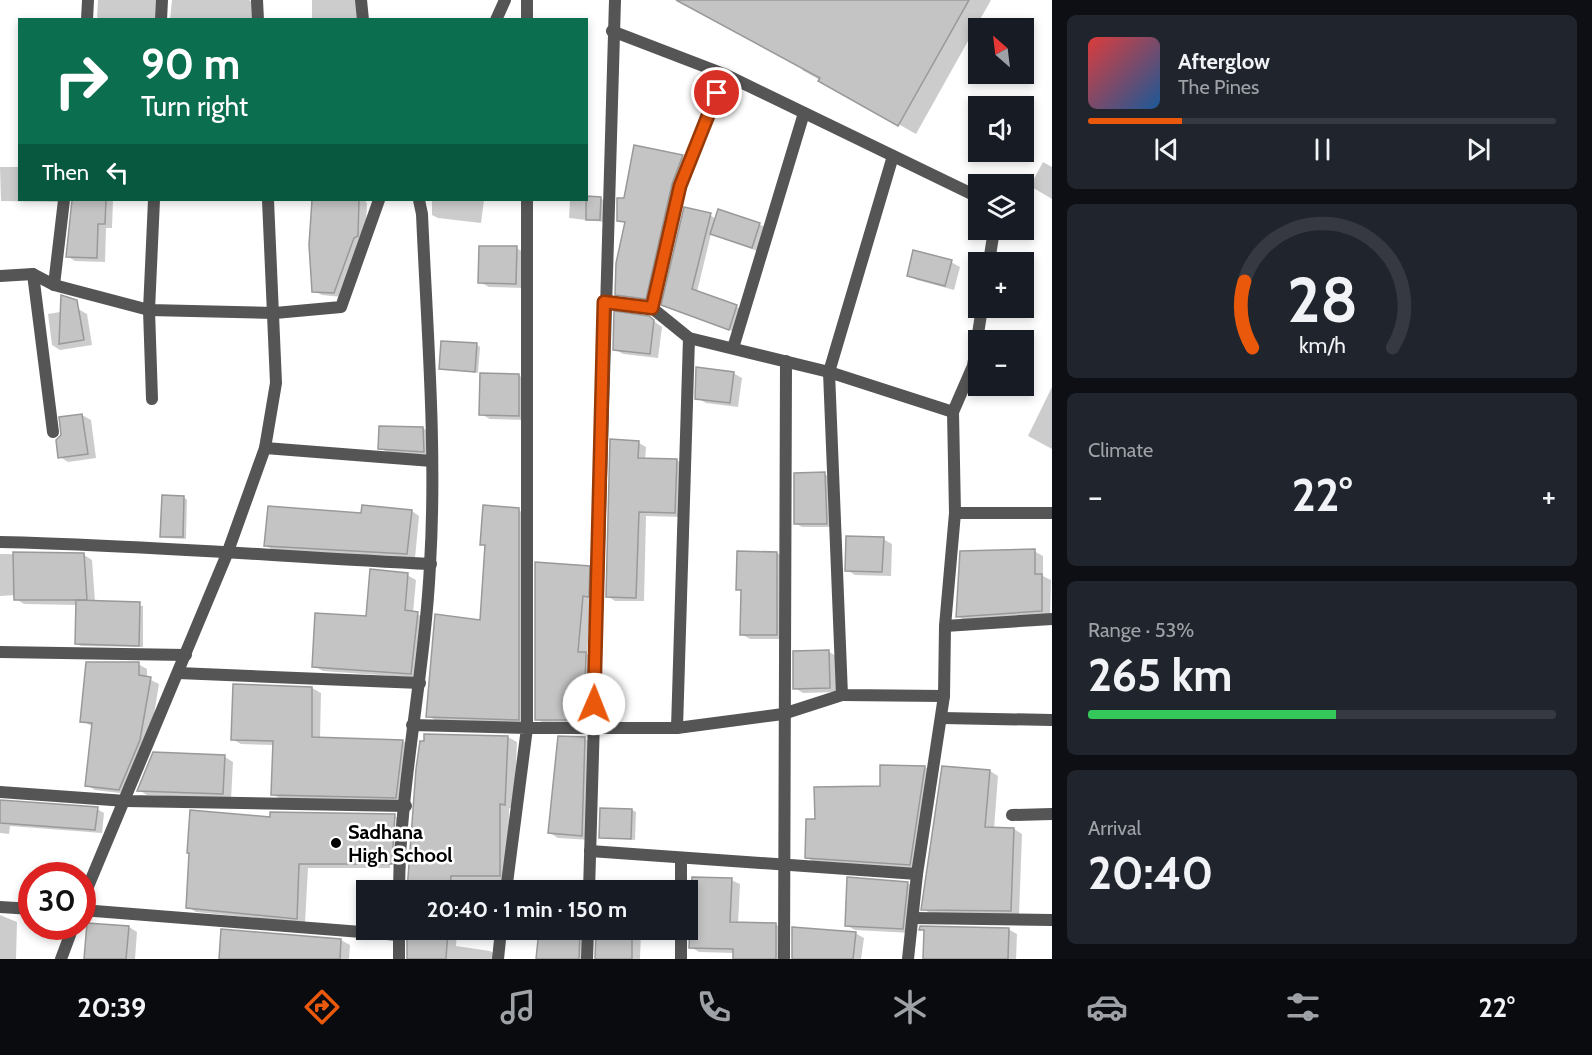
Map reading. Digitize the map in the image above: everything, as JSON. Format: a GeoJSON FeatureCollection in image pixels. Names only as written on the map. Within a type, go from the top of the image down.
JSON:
{"type":"FeatureCollection","features":[{"type":"Feature","properties":{"kind":"street"},"geometry":{"type":"LineString","coordinates":[[87,18],[88,0]]}},
{"type":"Feature","properties":{"kind":"street"},"geometry":{"type":"LineString","coordinates":[[161,18],[162,0]]}},
{"type":"Feature","properties":{"kind":"street"},"geometry":{"type":"LineString","coordinates":[[257,0],[258,18]]}},
{"type":"Feature","properties":{"kind":"street"},"geometry":{"type":"LineString","coordinates":[[361,0],[363,18]]}},
{"type":"Feature","properties":{"kind":"street"},"geometry":{"type":"LineString","coordinates":[[497,18],[505,0]]}},
{"type":"Feature","properties":{"kind":"street"},"geometry":{"type":"LineString","coordinates":[[527,0],[527,18]]}},
{"type":"Feature","properties":{"kind":"street"},"geometry":{"type":"LineString","coordinates":[[589,880],[604,302],[612,31],[615,0]]}},
{"type":"Feature","properties":{"kind":"street"},"geometry":{"type":"LineString","coordinates":[[612,31],[724,74],[968,192]]}},
{"type":"Feature","properties":{"kind":"street"},"geometry":{"type":"LineString","coordinates":[[652,308],[680,186],[724,74]]}},
{"type":"Feature","properties":{"kind":"street"},"geometry":{"type":"LineString","coordinates":[[733,348],[804,113]]}},
{"type":"Feature","properties":{"kind":"street"},"geometry":{"type":"LineString","coordinates":[[842,695],[829,372],[893,156]]}},
{"type":"Feature","properties":{"kind":"street"},"geometry":{"type":"LineString","coordinates":[[54,285],[64,201]]}},
{"type":"Feature","properties":{"kind":"street"},"geometry":{"type":"LineString","coordinates":[[152,399],[149,310],[154,201]]}},
{"type":"Feature","properties":{"kind":"street"},"geometry":{"type":"LineString","coordinates":[[96,869],[227,554],[265,448],[276,383],[275,314],[268,201]]}},
{"type":"Feature","properties":{"kind":"street"},"geometry":{"type":"LineString","coordinates":[[0,276],[33,274],[54,285],[149,310],[275,314],[341,307],[379,201]]}},
{"type":"Feature","properties":{"kind":"street"},"geometry":{"type":"LineString","coordinates":[[400,880],[412,725],[420,683],[430,564],[432,461],[423,214],[419,201]]}},
{"type":"Feature","properties":{"kind":"street"},"geometry":{"type":"LineString","coordinates":[[507,880],[527,728],[527,201]]}},
{"type":"Feature","properties":{"kind":"street"},"geometry":{"type":"LineString","coordinates":[[33,274],[53,432]]}},
{"type":"Feature","properties":{"kind":"street"},"geometry":{"type":"LineString","coordinates":[[604,302],[652,308],[689,338],[829,372],[953,412]]}},
{"type":"Feature","properties":{"kind":"street"},"geometry":{"type":"LineString","coordinates":[[908,959],[917,874],[944,696],[945,626],[955,513],[953,412],[973,366],[980,318]]}},
{"type":"Feature","properties":{"kind":"street"},"geometry":{"type":"LineString","coordinates":[[677,728],[689,338]]}},
{"type":"Feature","properties":{"kind":"street"},"geometry":{"type":"LineString","coordinates":[[783,959],[786,362]]}},
{"type":"Feature","properties":{"kind":"street"},"geometry":{"type":"LineString","coordinates":[[265,448],[432,461]]}},
{"type":"Feature","properties":{"kind":"street"},"geometry":{"type":"LineString","coordinates":[[955,513],[1052,513]]}},
{"type":"Feature","properties":{"kind":"street"},"geometry":{"type":"LineString","coordinates":[[0,542],[103,544],[227,554],[430,564]]}},
{"type":"Feature","properties":{"kind":"street"},"geometry":{"type":"LineString","coordinates":[[945,626],[1052,619]]}},
{"type":"Feature","properties":{"kind":"street"},"geometry":{"type":"LineString","coordinates":[[0,652],[186,655]]}},
{"type":"Feature","properties":{"kind":"street"},"geometry":{"type":"LineString","coordinates":[[178,673],[420,683]]}},
{"type":"Feature","properties":{"kind":"street"},"geometry":{"type":"LineString","coordinates":[[412,725],[677,728],[783,714],[842,695],[944,696]]}},
{"type":"Feature","properties":{"kind":"street"},"geometry":{"type":"LineString","coordinates":[[942,718],[1052,720]]}},
{"type":"Feature","properties":{"kind":"street"},"geometry":{"type":"LineString","coordinates":[[0,792],[126,801],[406,806]]}},
{"type":"Feature","properties":{"kind":"street"},"geometry":{"type":"LineString","coordinates":[[1012,815],[1052,814]]}},
{"type":"Feature","properties":{"kind":"street"},"geometry":{"type":"LineString","coordinates":[[590,851],[784,867],[917,874]]}},
{"type":"Feature","properties":{"kind":"street"},"geometry":{"type":"LineString","coordinates":[[681,858],[681,880]]}},
{"type":"Feature","properties":{"kind":"street"},"geometry":{"type":"LineString","coordinates":[[0,907],[18,908]]}},
{"type":"Feature","properties":{"kind":"street"},"geometry":{"type":"LineString","coordinates":[[96,911],[356,929]]}},
{"type":"Feature","properties":{"kind":"street"},"geometry":{"type":"LineString","coordinates":[[913,918],[1052,920]]}},
{"type":"Feature","properties":{"kind":"street"},"geometry":{"type":"LineString","coordinates":[[61,959],[68,940]]}},
{"type":"Feature","properties":{"kind":"street"},"geometry":{"type":"LineString","coordinates":[[399,940],[399,959]]}},
{"type":"Feature","properties":{"kind":"street"},"geometry":{"type":"LineString","coordinates":[[498,959],[500,940]]}},
{"type":"Feature","properties":{"kind":"street"},"geometry":{"type":"LineString","coordinates":[[587,959],[588,940]]}},
{"type":"Feature","properties":{"kind":"street"},"geometry":{"type":"LineString","coordinates":[[681,940],[681,959]]}},
{"type":"Feature","properties":{"kind":"building"},"geometry":{"type":"Polygon","coordinates":[[[676,0],[969,0],[898,126],[818,81],[820,78],[676,0]]]}},
{"type":"Feature","properties":{"kind":"building"},"geometry":{"type":"Polygon","coordinates":[[[634,145],[683,155],[672,184],[646,299],[615,295],[616,263],[625,222],[617,221],[617,198],[624,198],[634,145]]]}},
{"type":"Feature","properties":{"kind":"building"},"geometry":{"type":"Polygon","coordinates":[[[588,196],[601,197],[600,220],[586,220],[588,196]]]}},
{"type":"Feature","properties":{"kind":"building"},"geometry":{"type":"Polygon","coordinates":[[[72,201],[106,201],[105,224],[98,224],[97,258],[66,257],[72,201]]]}},
{"type":"Feature","properties":{"kind":"building"},"geometry":{"type":"Polygon","coordinates":[[[312,201],[359,201],[358,236],[354,238],[334,293],[312,292],[309,245],[312,201]]]}},
{"type":"Feature","properties":{"kind":"building"},"geometry":{"type":"Polygon","coordinates":[[[684,207],[711,213],[692,289],[737,305],[729,330],[661,305],[684,207]]]}},
{"type":"Feature","properties":{"kind":"building"},"geometry":{"type":"Polygon","coordinates":[[[718,209],[760,223],[752,248],[710,234],[718,209]]]}},
{"type":"Feature","properties":{"kind":"building"},"geometry":{"type":"Polygon","coordinates":[[[479,246],[517,246],[516,284],[478,283],[479,246]]]}},
{"type":"Feature","properties":{"kind":"building"},"geometry":{"type":"Polygon","coordinates":[[[913,250],[952,260],[945,286],[907,276],[913,250]]]}},
{"type":"Feature","properties":{"kind":"building"},"geometry":{"type":"Polygon","coordinates":[[[61,295],[77,300],[84,340],[59,344],[61,295]]]}},
{"type":"Feature","properties":{"kind":"building"},"geometry":{"type":"Polygon","coordinates":[[[614,311],[649,316],[654,320],[650,354],[613,350],[614,311]]]}},
{"type":"Feature","properties":{"kind":"building"},"geometry":{"type":"Polygon","coordinates":[[[441,341],[477,343],[475,372],[439,369],[441,341]]]}},
{"type":"Feature","properties":{"kind":"building"},"geometry":{"type":"Polygon","coordinates":[[[696,367],[734,372],[730,403],[695,399],[696,367]]]}},
{"type":"Feature","properties":{"kind":"building"},"geometry":{"type":"Polygon","coordinates":[[[480,373],[519,374],[519,416],[479,415],[480,373]]]}},
{"type":"Feature","properties":{"kind":"building"},"geometry":{"type":"Polygon","coordinates":[[[82,414],[88,454],[58,458],[56,440],[61,435],[59,417],[82,414]]]}},
{"type":"Feature","properties":{"kind":"building"},"geometry":{"type":"Polygon","coordinates":[[[379,426],[423,427],[424,452],[378,449],[379,426]]]}},
{"type":"Feature","properties":{"kind":"building"},"geometry":{"type":"Polygon","coordinates":[[[610,439],[639,441],[638,458],[677,459],[675,513],[639,512],[636,598],[606,597],[610,439]]]}},
{"type":"Feature","properties":{"kind":"building"},"geometry":{"type":"Polygon","coordinates":[[[825,472],[827,524],[794,524],[794,473],[825,472]]]}},
{"type":"Feature","properties":{"kind":"building"},"geometry":{"type":"Polygon","coordinates":[[[162,495],[184,496],[183,537],[160,537],[162,495]]]}},
{"type":"Feature","properties":{"kind":"building"},"geometry":{"type":"Polygon","coordinates":[[[362,505],[412,510],[407,554],[264,546],[268,506],[361,513],[362,505]]]}},
{"type":"Feature","properties":{"kind":"building"},"geometry":{"type":"Polygon","coordinates":[[[483,505],[519,508],[519,720],[426,717],[435,614],[480,620],[485,545],[480,545],[483,505]]]}},
{"type":"Feature","properties":{"kind":"building"},"geometry":{"type":"Polygon","coordinates":[[[846,536],[884,537],[882,572],[845,571],[846,536]]]}},
{"type":"Feature","properties":{"kind":"building"},"geometry":{"type":"Polygon","coordinates":[[[1035,549],[1035,574],[1042,574],[1042,611],[956,617],[960,551],[1035,549]]]}},
{"type":"Feature","properties":{"kind":"building"},"geometry":{"type":"Polygon","coordinates":[[[737,551],[777,552],[777,635],[740,635],[741,590],[736,590],[737,551]]]}},
{"type":"Feature","properties":{"kind":"building"},"geometry":{"type":"Polygon","coordinates":[[[13,552],[84,553],[87,600],[14,600],[13,552]]]}},
{"type":"Feature","properties":{"kind":"building"},"geometry":{"type":"Polygon","coordinates":[[[535,562],[590,566],[589,597],[583,596],[578,652],[586,652],[584,720],[535,720],[535,562]]]}},
{"type":"Feature","properties":{"kind":"building"},"geometry":{"type":"Polygon","coordinates":[[[370,569],[408,573],[405,610],[418,612],[411,674],[312,667],[315,613],[366,616],[370,569]]]}},
{"type":"Feature","properties":{"kind":"building"},"geometry":{"type":"Polygon","coordinates":[[[76,600],[140,602],[139,646],[75,644],[76,600]]]}},
{"type":"Feature","properties":{"kind":"building"},"geometry":{"type":"Polygon","coordinates":[[[829,650],[830,688],[793,689],[793,651],[829,650]]]}},
{"type":"Feature","properties":{"kind":"building"},"geometry":{"type":"Polygon","coordinates":[[[86,662],[139,662],[139,675],[151,677],[140,740],[119,790],[85,786],[92,723],[80,722],[86,662]]]}},
{"type":"Feature","properties":{"kind":"building"},"geometry":{"type":"Polygon","coordinates":[[[233,684],[312,687],[312,737],[403,740],[396,798],[271,795],[273,741],[231,740],[233,684]]]}},
{"type":"Feature","properties":{"kind":"building"},"geometry":{"type":"Polygon","coordinates":[[[424,734],[508,736],[505,805],[500,804],[500,876],[451,876],[451,880],[408,880],[416,769],[420,741],[424,741],[424,734]]]}},
{"type":"Feature","properties":{"kind":"building"},"geometry":{"type":"Polygon","coordinates":[[[558,736],[585,737],[582,836],[548,833],[558,736]]]}},
{"type":"Feature","properties":{"kind":"building"},"geometry":{"type":"Polygon","coordinates":[[[153,752],[225,755],[223,794],[137,791],[153,752]]]}},
{"type":"Feature","properties":{"kind":"building"},"geometry":{"type":"Polygon","coordinates":[[[880,765],[925,766],[910,865],[805,858],[806,819],[815,819],[814,787],[880,786],[880,765]]]}},
{"type":"Feature","properties":{"kind":"building"},"geometry":{"type":"Polygon","coordinates":[[[942,766],[990,770],[985,827],[1014,828],[1011,911],[921,910],[942,766]]]}},
{"type":"Feature","properties":{"kind":"building"},"geometry":{"type":"Polygon","coordinates":[[[0,800],[98,807],[95,830],[0,823],[0,800]]]}},
{"type":"Feature","properties":{"kind":"building"},"geometry":{"type":"Polygon","coordinates":[[[600,808],[632,809],[631,839],[599,838],[600,808]]]}},
{"type":"Feature","properties":{"kind":"building"},"geometry":{"type":"Polygon","coordinates":[[[190,810],[270,817],[270,812],[395,814],[392,864],[299,864],[297,919],[186,908],[190,810]]]}},
{"type":"Feature","properties":{"kind":"building"},"geometry":{"type":"Polygon","coordinates":[[[692,877],[732,878],[730,922],[776,923],[776,959],[733,959],[733,949],[689,948],[689,940],[698,940],[698,880],[692,880],[692,877]]]}},
{"type":"Feature","properties":{"kind":"building"},"geometry":{"type":"Polygon","coordinates":[[[847,877],[908,882],[903,929],[845,926],[847,877]]]}},
{"type":"Feature","properties":{"kind":"building"},"geometry":{"type":"Polygon","coordinates":[[[96,924],[129,926],[126,959],[84,959],[86,940],[96,940],[96,924]]]}},
{"type":"Feature","properties":{"kind":"building"},"geometry":{"type":"Polygon","coordinates":[[[920,926],[1009,928],[1008,959],[923,959],[924,930],[919,930],[920,926]]]}},
{"type":"Feature","properties":{"kind":"building"},"geometry":{"type":"Polygon","coordinates":[[[792,927],[856,932],[853,959],[792,959],[792,927]]]}},
{"type":"Feature","properties":{"kind":"building"},"geometry":{"type":"Polygon","coordinates":[[[221,929],[341,939],[340,959],[219,959],[221,929]]]}},
{"type":"Feature","properties":{"kind":"building"},"geometry":{"type":"Polygon","coordinates":[[[407,940],[447,940],[446,959],[407,959],[407,940]]]}},
{"type":"Feature","properties":{"kind":"building"},"geometry":{"type":"Polygon","coordinates":[[[538,940],[580,940],[579,959],[536,959],[538,940]]]}},
{"type":"Feature","properties":{"kind":"building"},"geometry":{"type":"Polygon","coordinates":[[[596,940],[632,940],[632,959],[595,959],[596,940]]]}},
{"type":"Feature","properties":{"kind":"place","name":"Sadhana High School"},"geometry":{"type":"Point","coordinates":[336,843]}},
{"type":"Feature","properties":{"kind":"route"},"geometry":{"type":"LineString","coordinates":[[594,704],[604,302],[652,308],[680,186],[717,93]]}}]}
